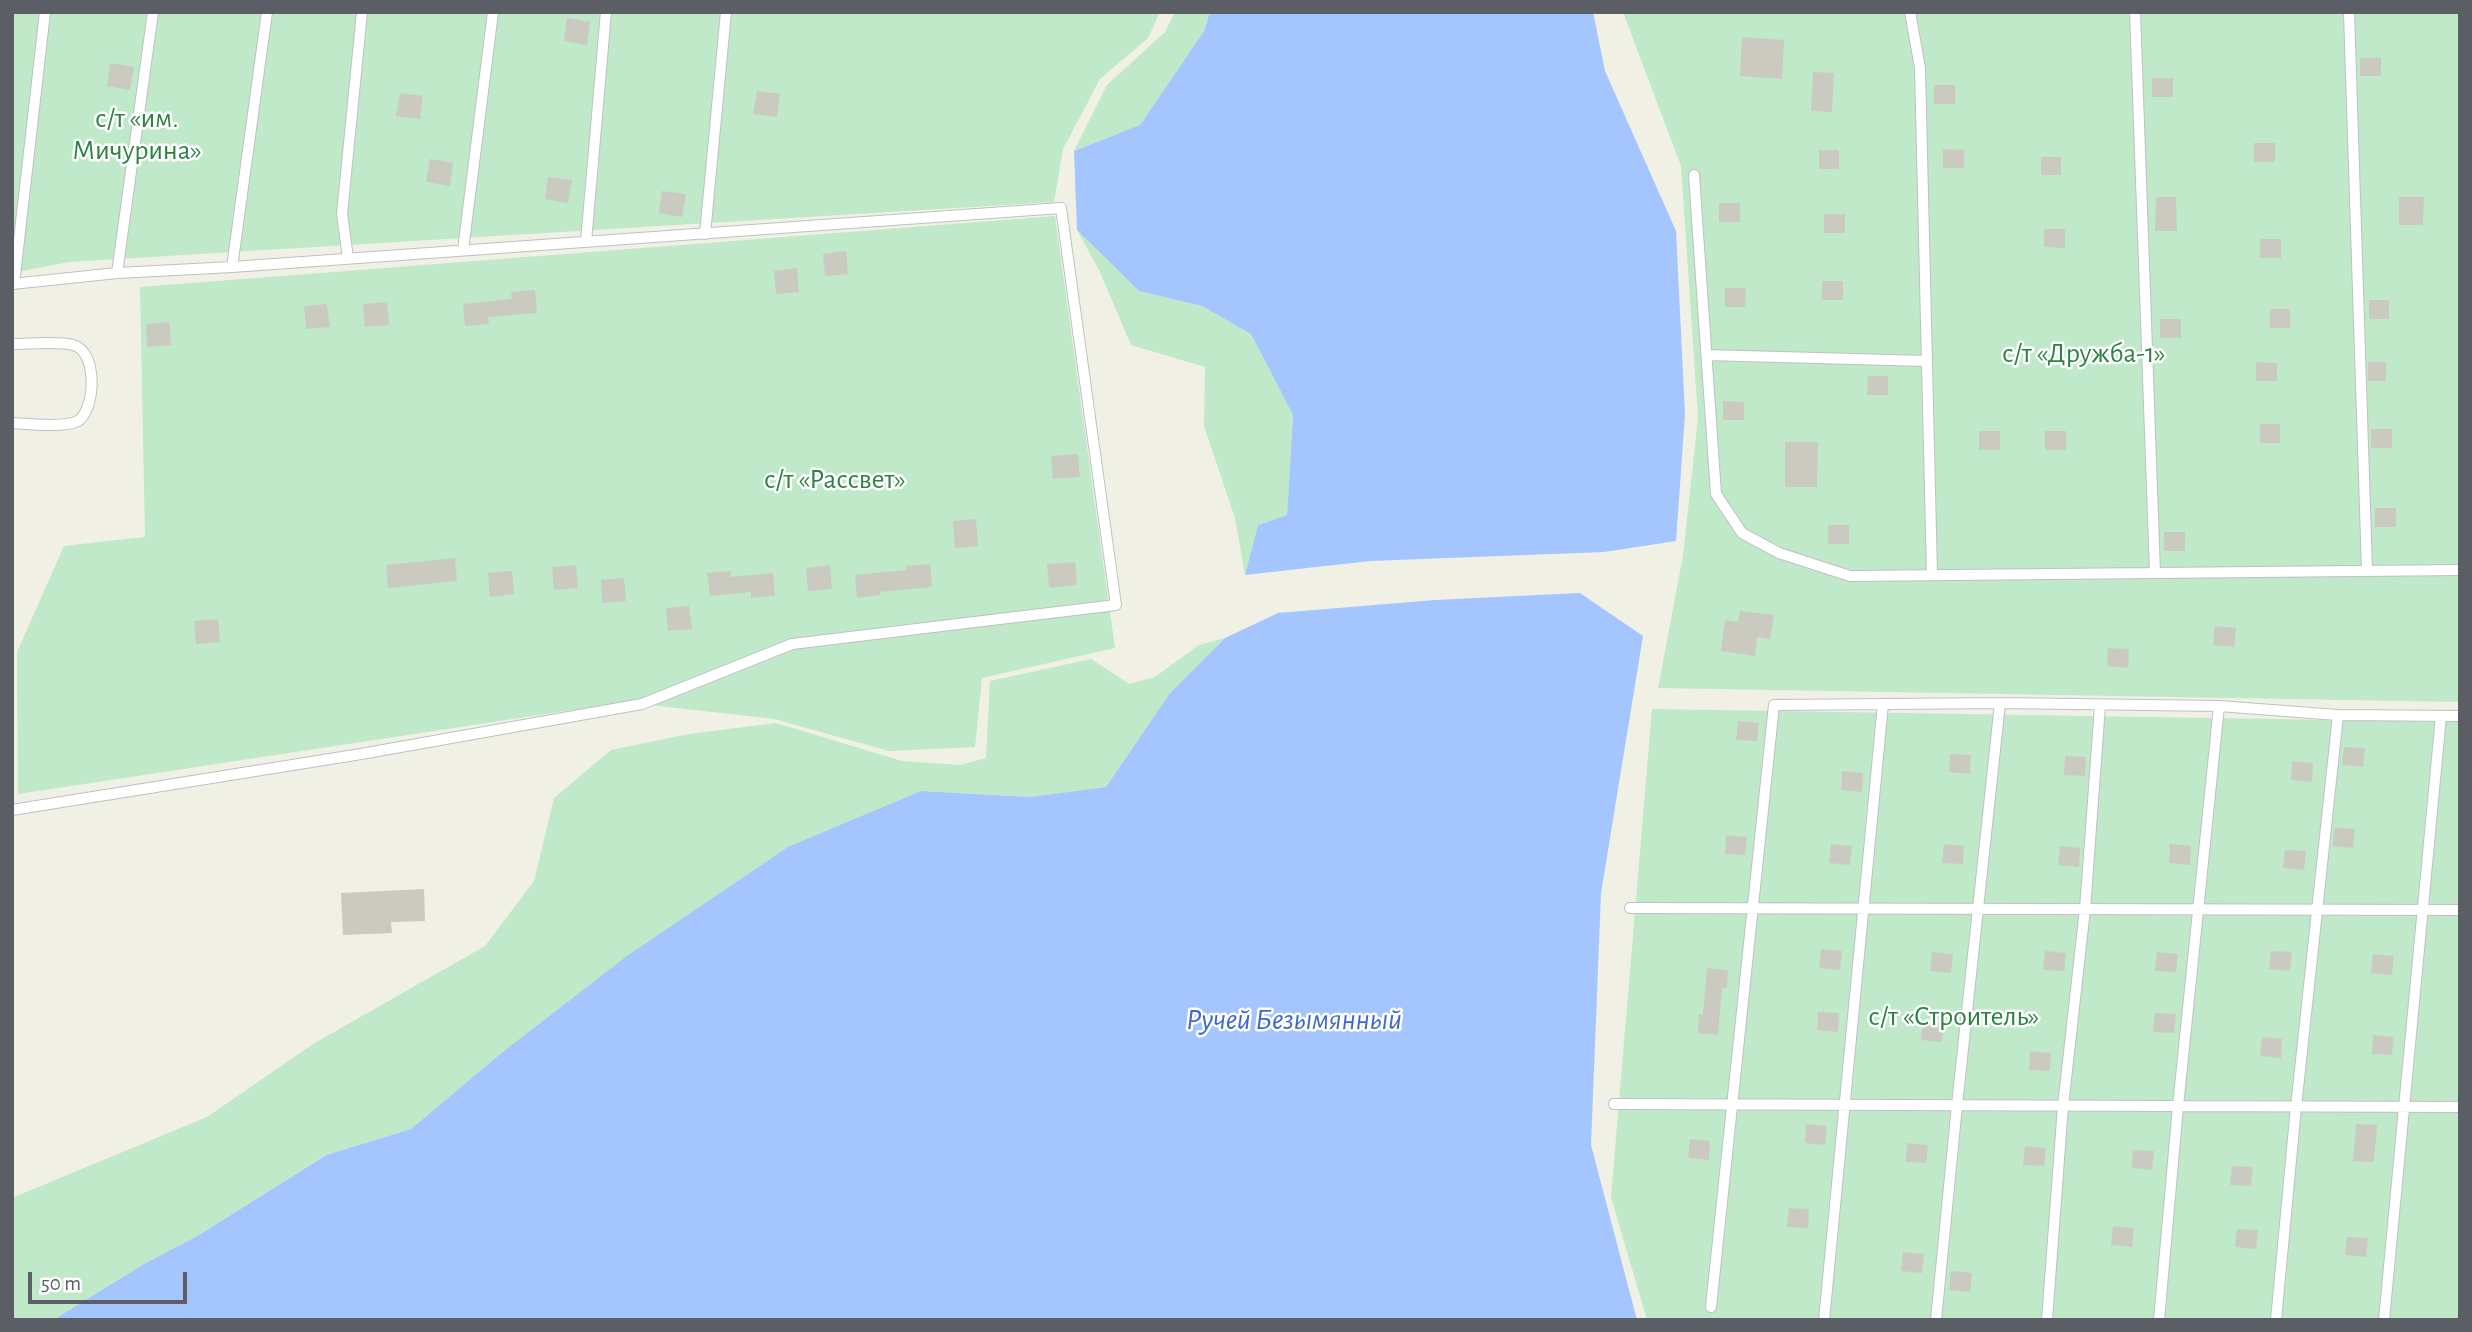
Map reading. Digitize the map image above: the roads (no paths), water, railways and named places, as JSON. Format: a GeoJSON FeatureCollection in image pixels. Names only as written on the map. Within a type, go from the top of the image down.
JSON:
{"type":"FeatureCollection","features":[{"type":"Feature","properties":{"kind":"lane"},"geometry":{"type":"LineString","coordinates":[[12,810],[335,758],[642,704],[792,644],[1116,605],[1061,208],[117,273],[13,284],[45,12]]}},
{"type":"Feature","properties":{"kind":"lane"},"geometry":{"type":"LineString","coordinates":[[117,273],[153,12]]}},
{"type":"Feature","properties":{"kind":"lane"},"geometry":{"type":"LineString","coordinates":[[232,267],[267,12]]}},
{"type":"Feature","properties":{"kind":"lane"},"geometry":{"type":"LineString","coordinates":[[348,258],[342,215],[362,12]]}},
{"type":"Feature","properties":{"kind":"lane"},"geometry":{"type":"LineString","coordinates":[[463,250],[493,12]]}},
{"type":"Feature","properties":{"kind":"lane"},"geometry":{"type":"LineString","coordinates":[[586,242],[606,12]]}},
{"type":"Feature","properties":{"kind":"lane"},"geometry":{"type":"LineString","coordinates":[[705,234],[726,12]]}},
{"type":"Feature","properties":{"kind":"lane"},"geometry":{"type":"LineString","coordinates":[[1910,12],[1920,68],[1932,575]]}},
{"type":"Feature","properties":{"kind":"lane"},"geometry":{"type":"LineString","coordinates":[[2135,12],[2155,573]]}},
{"type":"Feature","properties":{"kind":"lane"},"geometry":{"type":"LineString","coordinates":[[2349,12],[2367,570]]}},
{"type":"Feature","properties":{"kind":"lane"},"geometry":{"type":"LineString","coordinates":[[1694,175],[1716,494],[1742,533],[1779,554],[1850,576],[2460,569]]}},
{"type":"Feature","properties":{"kind":"lane"},"geometry":{"type":"LineString","coordinates":[[12,344],[73,345],[82,349],[89,358],[91,368],[89,402],[86,412],[79,420],[70,424],[12,423]]}},
{"type":"Feature","properties":{"kind":"lane"},"geometry":{"type":"LineString","coordinates":[[1706,355],[1927,361]]}},
{"type":"Feature","properties":{"kind":"lane"},"geometry":{"type":"LineString","coordinates":[[1936,1320],[2000,703]]}},
{"type":"Feature","properties":{"kind":"lane"},"geometry":{"type":"LineString","coordinates":[[1711,1307],[1774,705],[2000,703],[2219,706],[2338,715],[2460,716]]}},
{"type":"Feature","properties":{"kind":"lane"},"geometry":{"type":"LineString","coordinates":[[1824,1320],[1882,704]]}},
{"type":"Feature","properties":{"kind":"lane"},"geometry":{"type":"LineString","coordinates":[[2047,1320],[2063,1105],[2085,909],[2100,706]]}},
{"type":"Feature","properties":{"kind":"lane"},"geometry":{"type":"LineString","coordinates":[[2159,1320],[2219,706]]}},
{"type":"Feature","properties":{"kind":"lane"},"geometry":{"type":"LineString","coordinates":[[2276,1320],[2338,715]]}},
{"type":"Feature","properties":{"kind":"lane"},"geometry":{"type":"LineString","coordinates":[[2384,1320],[2441,716]]}},
{"type":"Feature","properties":{"kind":"lane"},"geometry":{"type":"LineString","coordinates":[[1630,908],[2460,910]]}},
{"type":"Feature","properties":{"kind":"lane"},"geometry":{"type":"LineString","coordinates":[[1614,1104],[2460,1107]]}},
{"type":"Feature","properties":{"kind":"water"},"geometry":{"type":"Polygon","coordinates":[[[1210,12],[1593,12],[1605,71],[1676,231],[1685,414],[1676,541],[1604,552],[1370,561],[1245,575],[1258,525],[1287,515],[1293,415],[1251,334],[1202,306],[1139,291],[1077,230],[1074,151],[1140,125],[1204,31],[1210,12]]]}},
{"type":"Feature","properties":{"kind":"water","name":"Ручей Безымянный"},"geometry":{"type":"Polygon","coordinates":[[[1580,593],[1643,636],[1601,893],[1591,1145],[1637,1320],[53,1320],[144,1264],[199,1235],[326,1155],[411,1129],[499,1055],[627,956],[788,847],[921,791],[1030,797],[1106,787],[1170,693],[1225,638],[1278,613],[1435,600],[1580,593]]]}},
{"type":"Feature","properties":{"kind":"park label","name":"с/т «им. Мичурина»"},"geometry":{"type":"Point","coordinates":[137,135]}},
{"type":"Feature","properties":{"kind":"park label","name":"с/т «Дружба-1»"},"geometry":{"type":"Point","coordinates":[2084,354]}},
{"type":"Feature","properties":{"kind":"park label","name":"с/т «Рассвет»"},"geometry":{"type":"Point","coordinates":[835,480]}},
{"type":"Feature","properties":{"kind":"park label","name":"с/т «Строитель»"},"geometry":{"type":"Point","coordinates":[1954,1017]}}]}
